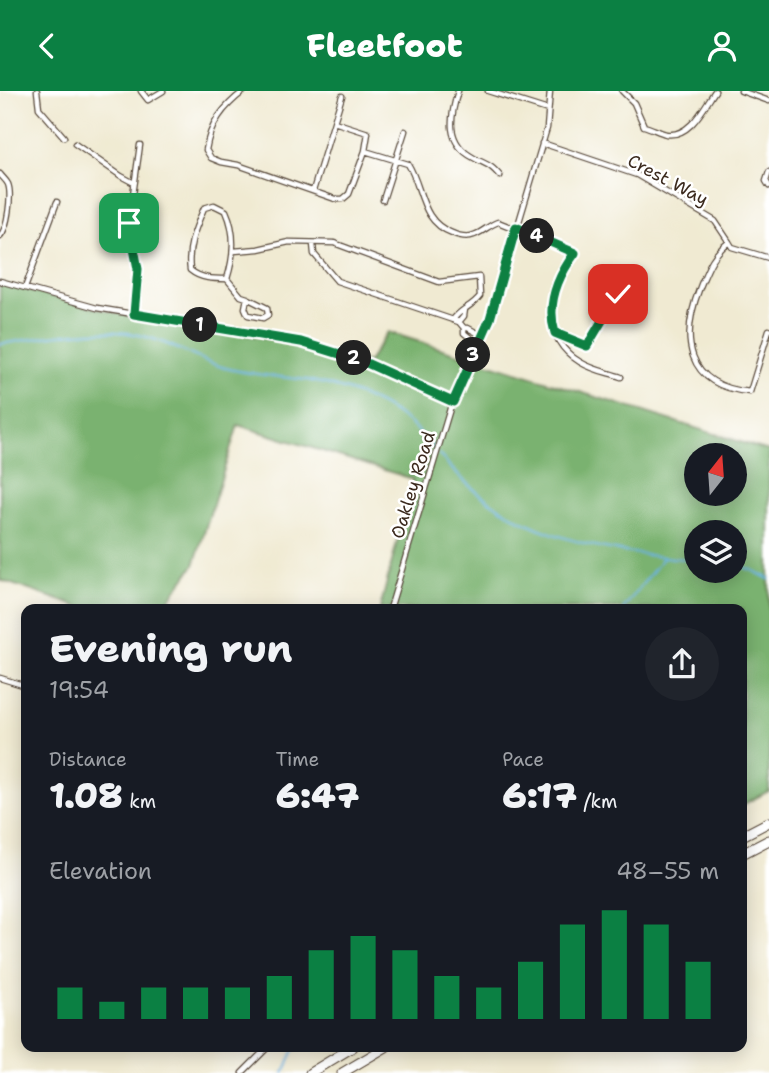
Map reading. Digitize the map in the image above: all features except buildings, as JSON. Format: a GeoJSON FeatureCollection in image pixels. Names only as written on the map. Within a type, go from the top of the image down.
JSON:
{"type":"FeatureCollection","features":[{"type":"Feature","properties":{"kind":"highway"},"geometry":{"type":"LineString","coordinates":[[747,834],[769,823]]}},
{"type":"Feature","properties":{"kind":"highway"},"geometry":{"type":"LineString","coordinates":[[747,851],[769,840]]}},
{"type":"Feature","properties":{"kind":"highway"},"geometry":{"type":"LineString","coordinates":[[311,1072],[345,1052]]}},
{"type":"Feature","properties":{"kind":"highway"},"geometry":{"type":"LineString","coordinates":[[342,1073],[378,1052]]}},
{"type":"Feature","properties":{"kind":"street"},"geometry":{"type":"LineString","coordinates":[[37,91],[39,108],[64,137]]}},
{"type":"Feature","properties":{"kind":"street"},"geometry":{"type":"LineString","coordinates":[[141,91],[148,100],[163,91]]}},
{"type":"Feature","properties":{"kind":"street"},"geometry":{"type":"LineString","coordinates":[[244,91],[227,104],[212,127],[206,150],[211,157],[335,199],[349,194],[365,151],[368,132],[334,122]]}},
{"type":"Feature","properties":{"kind":"street"},"geometry":{"type":"LineString","coordinates":[[458,91],[451,112],[453,136],[462,151],[491,165],[500,176]]}},
{"type":"Feature","properties":{"kind":"street"},"geometry":{"type":"LineString","coordinates":[[488,91],[548,110]]}},
{"type":"Feature","properties":{"kind":"street","name":"Oakley Road"},"geometry":{"type":"LineString","coordinates":[[392,604],[453,402],[490,319],[542,143],[550,91]]}},
{"type":"Feature","properties":{"kind":"street"},"geometry":{"type":"LineString","coordinates":[[622,91],[634,103],[644,126],[668,135],[691,126],[715,91]]}},
{"type":"Feature","properties":{"kind":"street"},"geometry":{"type":"LineString","coordinates":[[741,91],[752,92],[769,101]]}},
{"type":"Feature","properties":{"kind":"street"},"geometry":{"type":"LineString","coordinates":[[313,191],[342,96]]}},
{"type":"Feature","properties":{"kind":"street"},"geometry":{"type":"LineString","coordinates":[[383,200],[405,131]]}},
{"type":"Feature","properties":{"kind":"street"},"geometry":{"type":"LineString","coordinates":[[75,143],[134,183]]}},
{"type":"Feature","properties":{"kind":"street","name":"Crest Way"},"geometry":{"type":"LineString","coordinates":[[542,143],[637,175],[715,221],[729,242]]}},
{"type":"Feature","properties":{"kind":"street"},"geometry":{"type":"LineString","coordinates":[[134,314],[138,269],[129,223],[140,145]]}},
{"type":"Feature","properties":{"kind":"street"},"geometry":{"type":"LineString","coordinates":[[365,151],[408,164],[424,207],[433,220],[446,230],[468,236],[476,235],[498,222],[575,253],[562,272],[554,295],[551,318],[555,333],[563,347],[574,358],[602,373],[621,377]]}},
{"type":"Feature","properties":{"kind":"street"},"geometry":{"type":"LineString","coordinates":[[769,171],[766,181],[769,186]]}},
{"type":"Feature","properties":{"kind":"street"},"geometry":{"type":"LineString","coordinates":[[0,174],[9,191],[6,226],[0,236]]}},
{"type":"Feature","properties":{"kind":"street"},"geometry":{"type":"LineString","coordinates":[[25,288],[57,202]]}},
{"type":"Feature","properties":{"kind":"street"},"geometry":{"type":"LineString","coordinates":[[214,205],[226,211],[229,219],[234,251],[227,279],[207,279],[190,270],[188,254],[204,208],[214,205]]}},
{"type":"Feature","properties":{"kind":"street"},"geometry":{"type":"LineString","coordinates":[[234,251],[289,242],[334,243],[439,282],[479,277],[480,296],[465,309],[459,310],[453,320]]}},
{"type":"Feature","properties":{"kind":"street"},"geometry":{"type":"LineString","coordinates":[[769,258],[732,247],[729,242],[712,258],[694,302],[688,341],[692,356],[707,375],[734,390],[750,392],[769,330]]}},
{"type":"Feature","properties":{"kind":"street"},"geometry":{"type":"LineString","coordinates":[[313,244],[314,254],[337,281],[459,322],[464,333],[478,344]]}},
{"type":"Feature","properties":{"kind":"street"},"geometry":{"type":"LineString","coordinates":[[227,279],[241,296],[247,298],[262,304],[267,308],[268,315],[263,318],[248,315],[245,308],[247,298]]}},
{"type":"Feature","properties":{"kind":"street"},"geometry":{"type":"LineString","coordinates":[[0,281],[97,308],[301,342],[362,361],[453,402]]}},
{"type":"Feature","properties":{"kind":"street"},"geometry":{"type":"LineString","coordinates":[[555,333],[587,346],[618,294]]}},
{"type":"Feature","properties":{"kind":"street"},"geometry":{"type":"LineString","coordinates":[[459,322],[465,309]]}},
{"type":"Feature","properties":{"kind":"street"},"geometry":{"type":"LineString","coordinates":[[464,328],[482,336]]}},
{"type":"Feature","properties":{"kind":"street"},"geometry":{"type":"LineString","coordinates":[[0,678],[21,684]]}},
{"type":"Feature","properties":{"kind":"street"},"geometry":{"type":"LineString","coordinates":[[242,1073],[264,1052]]}},
{"type":"Feature","properties":{"kind":"green space"},"geometry":{"type":"Polygon","coordinates":[[[0,283],[139,319],[260,337],[368,362],[388,332],[743,443],[684,443],[684,506],[747,506],[747,444],[769,451],[769,791],[747,802],[747,604],[381,604],[413,479],[238,425],[194,565],[166,604],[70,604],[0,580],[0,283]]]}},
{"type":"Feature","properties":{"kind":"waterway"},"geometry":{"type":"LineString","coordinates":[[0,344],[80,333],[140,335],[232,370],[307,380],[361,395],[394,412],[435,449]]}},
{"type":"Feature","properties":{"kind":"waterway"},"geometry":{"type":"LineString","coordinates":[[439,454],[465,481],[493,504],[523,521],[588,544],[684,559]]}},
{"type":"Feature","properties":{"kind":"waterway"},"geometry":{"type":"LineString","coordinates":[[627,604],[663,558]]}},
{"type":"Feature","properties":{"kind":"waterway"},"geometry":{"type":"LineString","coordinates":[[747,568],[769,579]]}},
{"type":"Feature","properties":{"kind":"waterway"},"geometry":{"type":"LineString","coordinates":[[284,1073],[293,1052]]}},
{"type":"Feature","properties":{"kind":"route"},"geometry":{"type":"LineString","coordinates":[[129,223],[138,269],[134,314],[301,342],[362,361],[453,402],[490,319],[516,227],[575,253],[556,287],[551,310],[555,333],[587,346],[618,294]]}}]}
